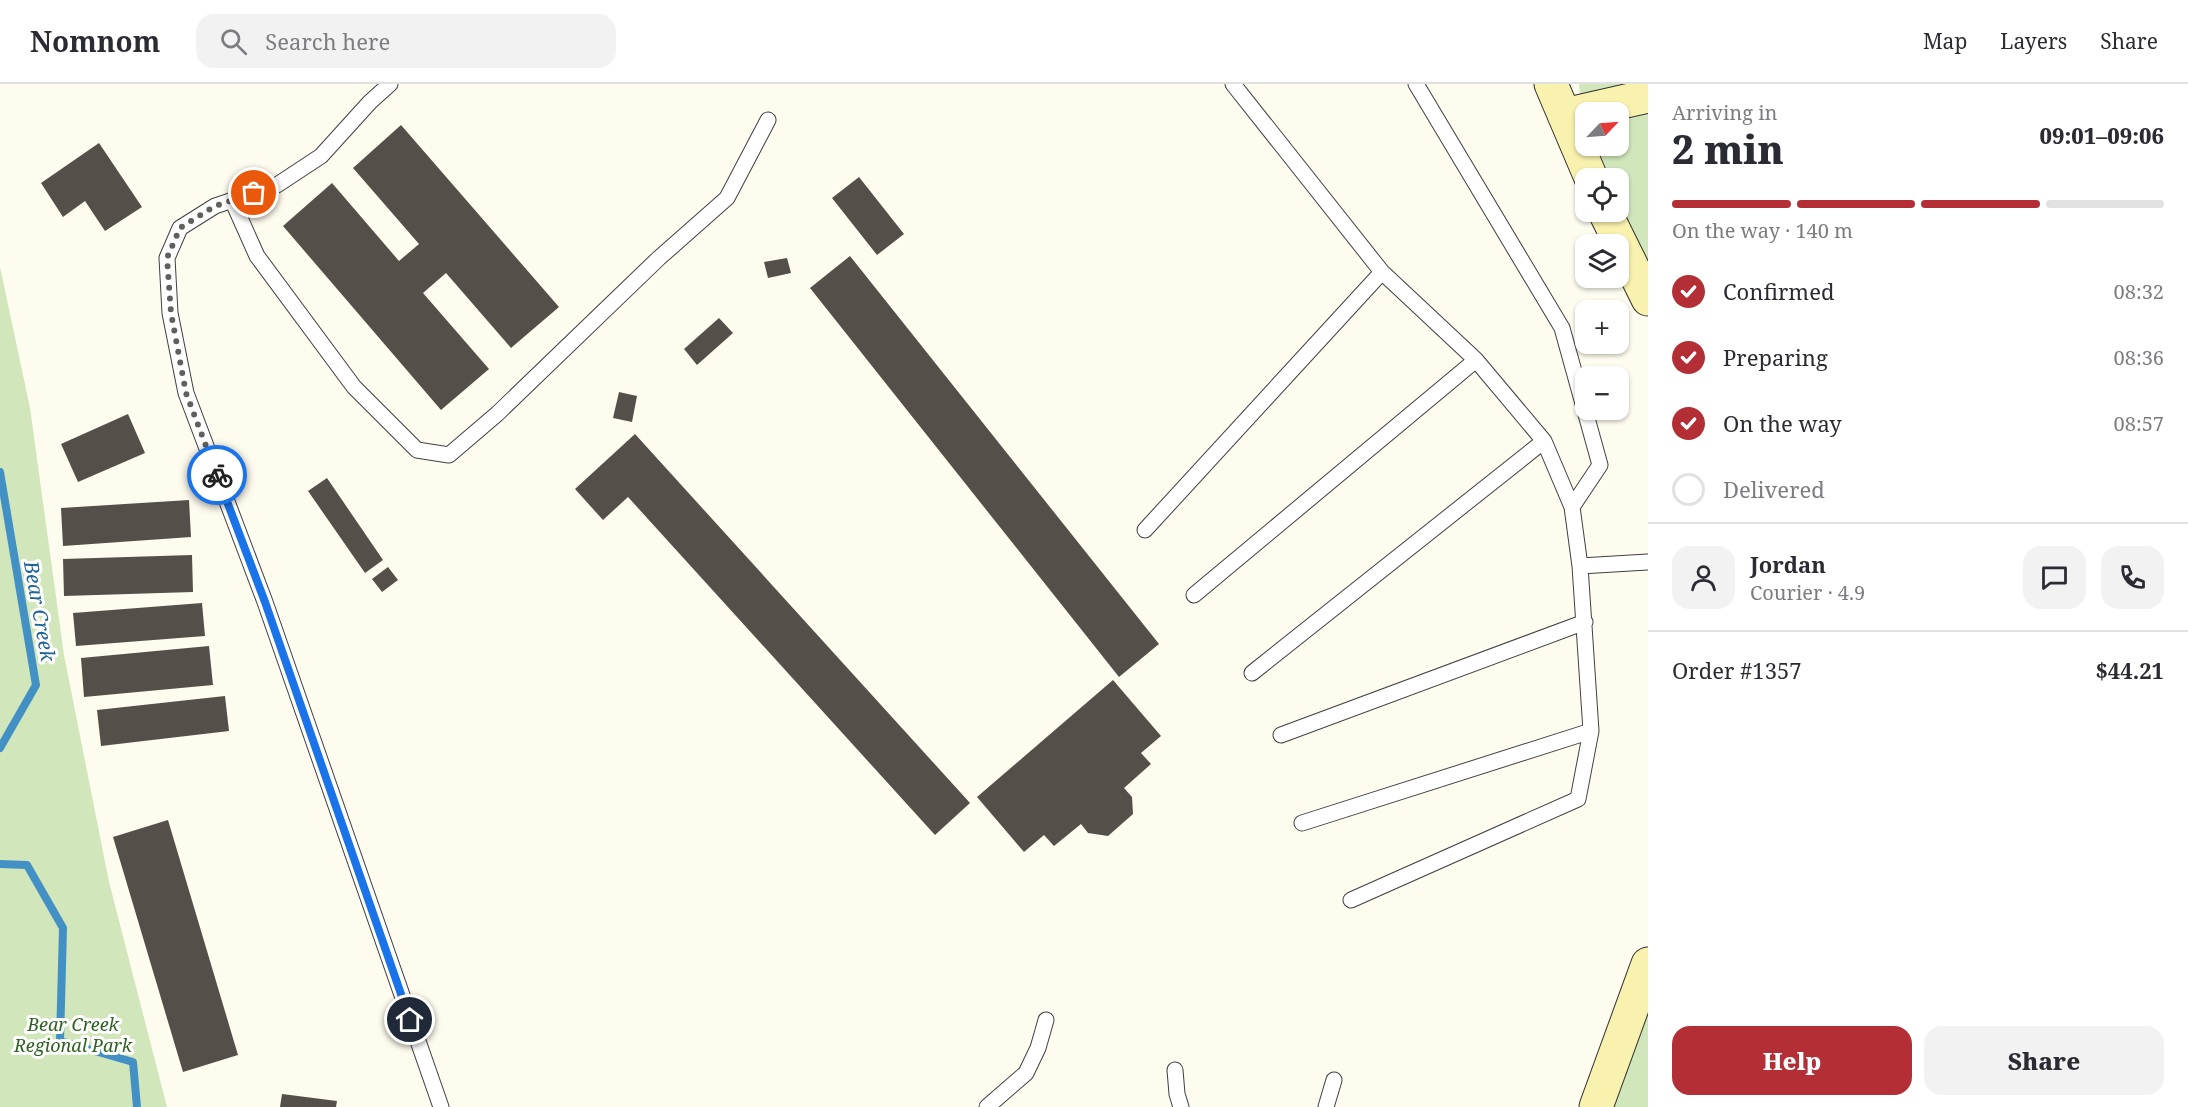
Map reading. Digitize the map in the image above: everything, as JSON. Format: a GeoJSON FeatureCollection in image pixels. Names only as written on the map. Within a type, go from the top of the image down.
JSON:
{"type":"FeatureCollection","features":[{"type":"Feature","properties":{"kind":"street"},"geometry":{"type":"LineString","coordinates":[[1551,84],[1587,168]]}},
{"type":"Feature","properties":{"kind":"street"},"geometry":{"type":"LineString","coordinates":[[1564,116],[1648,96]]}},
{"type":"Feature","properties":{"kind":"street"},"geometry":{"type":"LineString","coordinates":[[1610,222],[1648,299]]}},
{"type":"Feature","properties":{"kind":"street"},"geometry":{"type":"LineString","coordinates":[[1596,1107],[1648,964]]}},
{"type":"Feature","properties":{"kind":"lane"},"geometry":{"type":"LineString","coordinates":[[390,84],[370,102],[321,156],[277,185],[215,206],[180,228],[167,258],[171,313],[186,393],[265,602],[441,1107]]}},
{"type":"Feature","properties":{"kind":"lane"},"geometry":{"type":"LineString","coordinates":[[1233,84],[1382,272],[1476,360],[1544,441],[1572,507],[1585,622],[1591,731],[1578,799],[1351,900]]}},
{"type":"Feature","properties":{"kind":"lane"},"geometry":{"type":"LineString","coordinates":[[1416,84],[1562,328],[1600,465],[1572,507]]}},
{"type":"Feature","properties":{"kind":"lane"},"geometry":{"type":"LineString","coordinates":[[232,200],[257,256],[354,387],[417,450],[449,455],[497,414],[659,258],[727,198],[768,120]]}},
{"type":"Feature","properties":{"kind":"lane"},"geometry":{"type":"LineString","coordinates":[[1145,530],[1382,272]]}},
{"type":"Feature","properties":{"kind":"lane"},"geometry":{"type":"LineString","coordinates":[[1194,595],[1476,360]]}},
{"type":"Feature","properties":{"kind":"lane"},"geometry":{"type":"LineString","coordinates":[[1252,673],[1544,441]]}},
{"type":"Feature","properties":{"kind":"lane"},"geometry":{"type":"LineString","coordinates":[[1580,566],[1648,561]]}},
{"type":"Feature","properties":{"kind":"lane"},"geometry":{"type":"LineString","coordinates":[[1281,735],[1585,622]]}},
{"type":"Feature","properties":{"kind":"lane"},"geometry":{"type":"LineString","coordinates":[[1302,823],[1591,731]]}},
{"type":"Feature","properties":{"kind":"lane"},"geometry":{"type":"LineString","coordinates":[[987,1107],[1026,1072],[1038,1048],[1046,1020]]}},
{"type":"Feature","properties":{"kind":"lane"},"geometry":{"type":"LineString","coordinates":[[1175,1070],[1177,1094],[1181,1107]]}},
{"type":"Feature","properties":{"kind":"lane"},"geometry":{"type":"LineString","coordinates":[[1326,1107],[1334,1080]]}},
{"type":"Feature","properties":{"kind":"green space"},"geometry":{"type":"Polygon","coordinates":[[[1579,84],[1648,84],[1648,300],[1629,244],[1629,234],[1626,234],[1621,222],[1629,222],[1629,168],[1589,168],[1588,156],[1629,156],[1629,102],[1581,102],[1579,84]]]}},
{"type":"Feature","properties":{"kind":"green space","name":"Bear Creek Regional Park"},"geometry":{"type":"Polygon","coordinates":[[[0,267],[30,408],[64,655],[109,882],[167,1107],[0,1107],[0,267]]]}},
{"type":"Feature","properties":{"kind":"green space"},"geometry":{"type":"Polygon","coordinates":[[[1648,964],[1648,1107],[1596,1107],[1648,964]]]}},
{"type":"Feature","properties":{"kind":"building"},"geometry":{"type":"Polygon","coordinates":[[[401,125],[559,307],[511,348],[446,273],[423,293],[489,369],[441,410],[283,226],[332,183],[399,261],[419,244],[353,168],[401,125]]]}},
{"type":"Feature","properties":{"kind":"building"},"geometry":{"type":"Polygon","coordinates":[[[99,143],[142,207],[105,231],[85,201],[63,217],[41,183],[99,143]]]}},
{"type":"Feature","properties":{"kind":"building"},"geometry":{"type":"Polygon","coordinates":[[[859,177],[904,234],[877,255],[832,198],[859,177]]]}},
{"type":"Feature","properties":{"kind":"building"},"geometry":{"type":"Polygon","coordinates":[[[850,256],[1159,644],[1119,677],[810,288],[850,256]]]}},
{"type":"Feature","properties":{"kind":"building"},"geometry":{"type":"Polygon","coordinates":[[[787,258],[791,273],[768,278],[764,262],[787,258]]]}},
{"type":"Feature","properties":{"kind":"building"},"geometry":{"type":"Polygon","coordinates":[[[719,318],[733,333],[697,365],[684,349],[719,318]]]}},
{"type":"Feature","properties":{"kind":"building"},"geometry":{"type":"Polygon","coordinates":[[[619,392],[637,396],[632,422],[613,418],[619,392]]]}},
{"type":"Feature","properties":{"kind":"building"},"geometry":{"type":"Polygon","coordinates":[[[128,414],[145,453],[78,482],[61,444],[128,414]]]}},
{"type":"Feature","properties":{"kind":"building"},"geometry":{"type":"Polygon","coordinates":[[[635,434],[970,803],[935,835],[628,497],[603,520],[575,489],[635,434]]]}},
{"type":"Feature","properties":{"kind":"building"},"geometry":{"type":"Polygon","coordinates":[[[327,478],[383,560],[365,573],[308,491],[327,478]]]}},
{"type":"Feature","properties":{"kind":"building"},"geometry":{"type":"Polygon","coordinates":[[[189,500],[191,537],[63,546],[61,508],[189,500]]]}},
{"type":"Feature","properties":{"kind":"building"},"geometry":{"type":"Polygon","coordinates":[[[192,555],[193,592],[64,596],[63,559],[192,555]]]}},
{"type":"Feature","properties":{"kind":"building"},"geometry":{"type":"Polygon","coordinates":[[[388,567],[398,580],[382,592],[372,579],[388,567]]]}},
{"type":"Feature","properties":{"kind":"building"},"geometry":{"type":"Polygon","coordinates":[[[202,603],[205,636],[76,646],[73,613],[202,603]]]}},
{"type":"Feature","properties":{"kind":"building"},"geometry":{"type":"Polygon","coordinates":[[[209,646],[213,685],[84,697],[81,658],[209,646]]]}},
{"type":"Feature","properties":{"kind":"building"},"geometry":{"type":"Polygon","coordinates":[[[1113,680],[1161,736],[1141,753],[1151,764],[1124,788],[1132,797],[1133,814],[1108,836],[1088,833],[1081,824],[1054,846],[1044,835],[1024,852],[977,797],[1113,680]]]}},
{"type":"Feature","properties":{"kind":"building"},"geometry":{"type":"Polygon","coordinates":[[[225,696],[229,731],[101,746],[97,710],[225,696]]]}},
{"type":"Feature","properties":{"kind":"building"},"geometry":{"type":"Polygon","coordinates":[[[168,820],[238,1055],[183,1072],[113,837],[168,820]]]}},
{"type":"Feature","properties":{"kind":"building"},"geometry":{"type":"Polygon","coordinates":[[[282,1094],[337,1101],[336,1107],[280,1107],[282,1094]]]}},
{"type":"Feature","properties":{"kind":"waterway","name":"Bear Creek"},"geometry":{"type":"LineString","coordinates":[[0,472],[36,685],[0,748]]}},
{"type":"Feature","properties":{"kind":"waterway","name":"Bear Creek"},"geometry":{"type":"LineString","coordinates":[[0,864],[27,865],[63,928],[60,1041],[133,1062],[137,1107]]}},
{"type":"Feature","properties":{"kind":"way so far"},"geometry":{"type":"LineString","coordinates":[[217,475],[186,393],[171,313],[167,258],[180,228],[215,206],[254,193]]}},
{"type":"Feature","properties":{"kind":"route"},"geometry":{"type":"LineString","coordinates":[[217,475],[265,602],[410,1020]]}}]}
